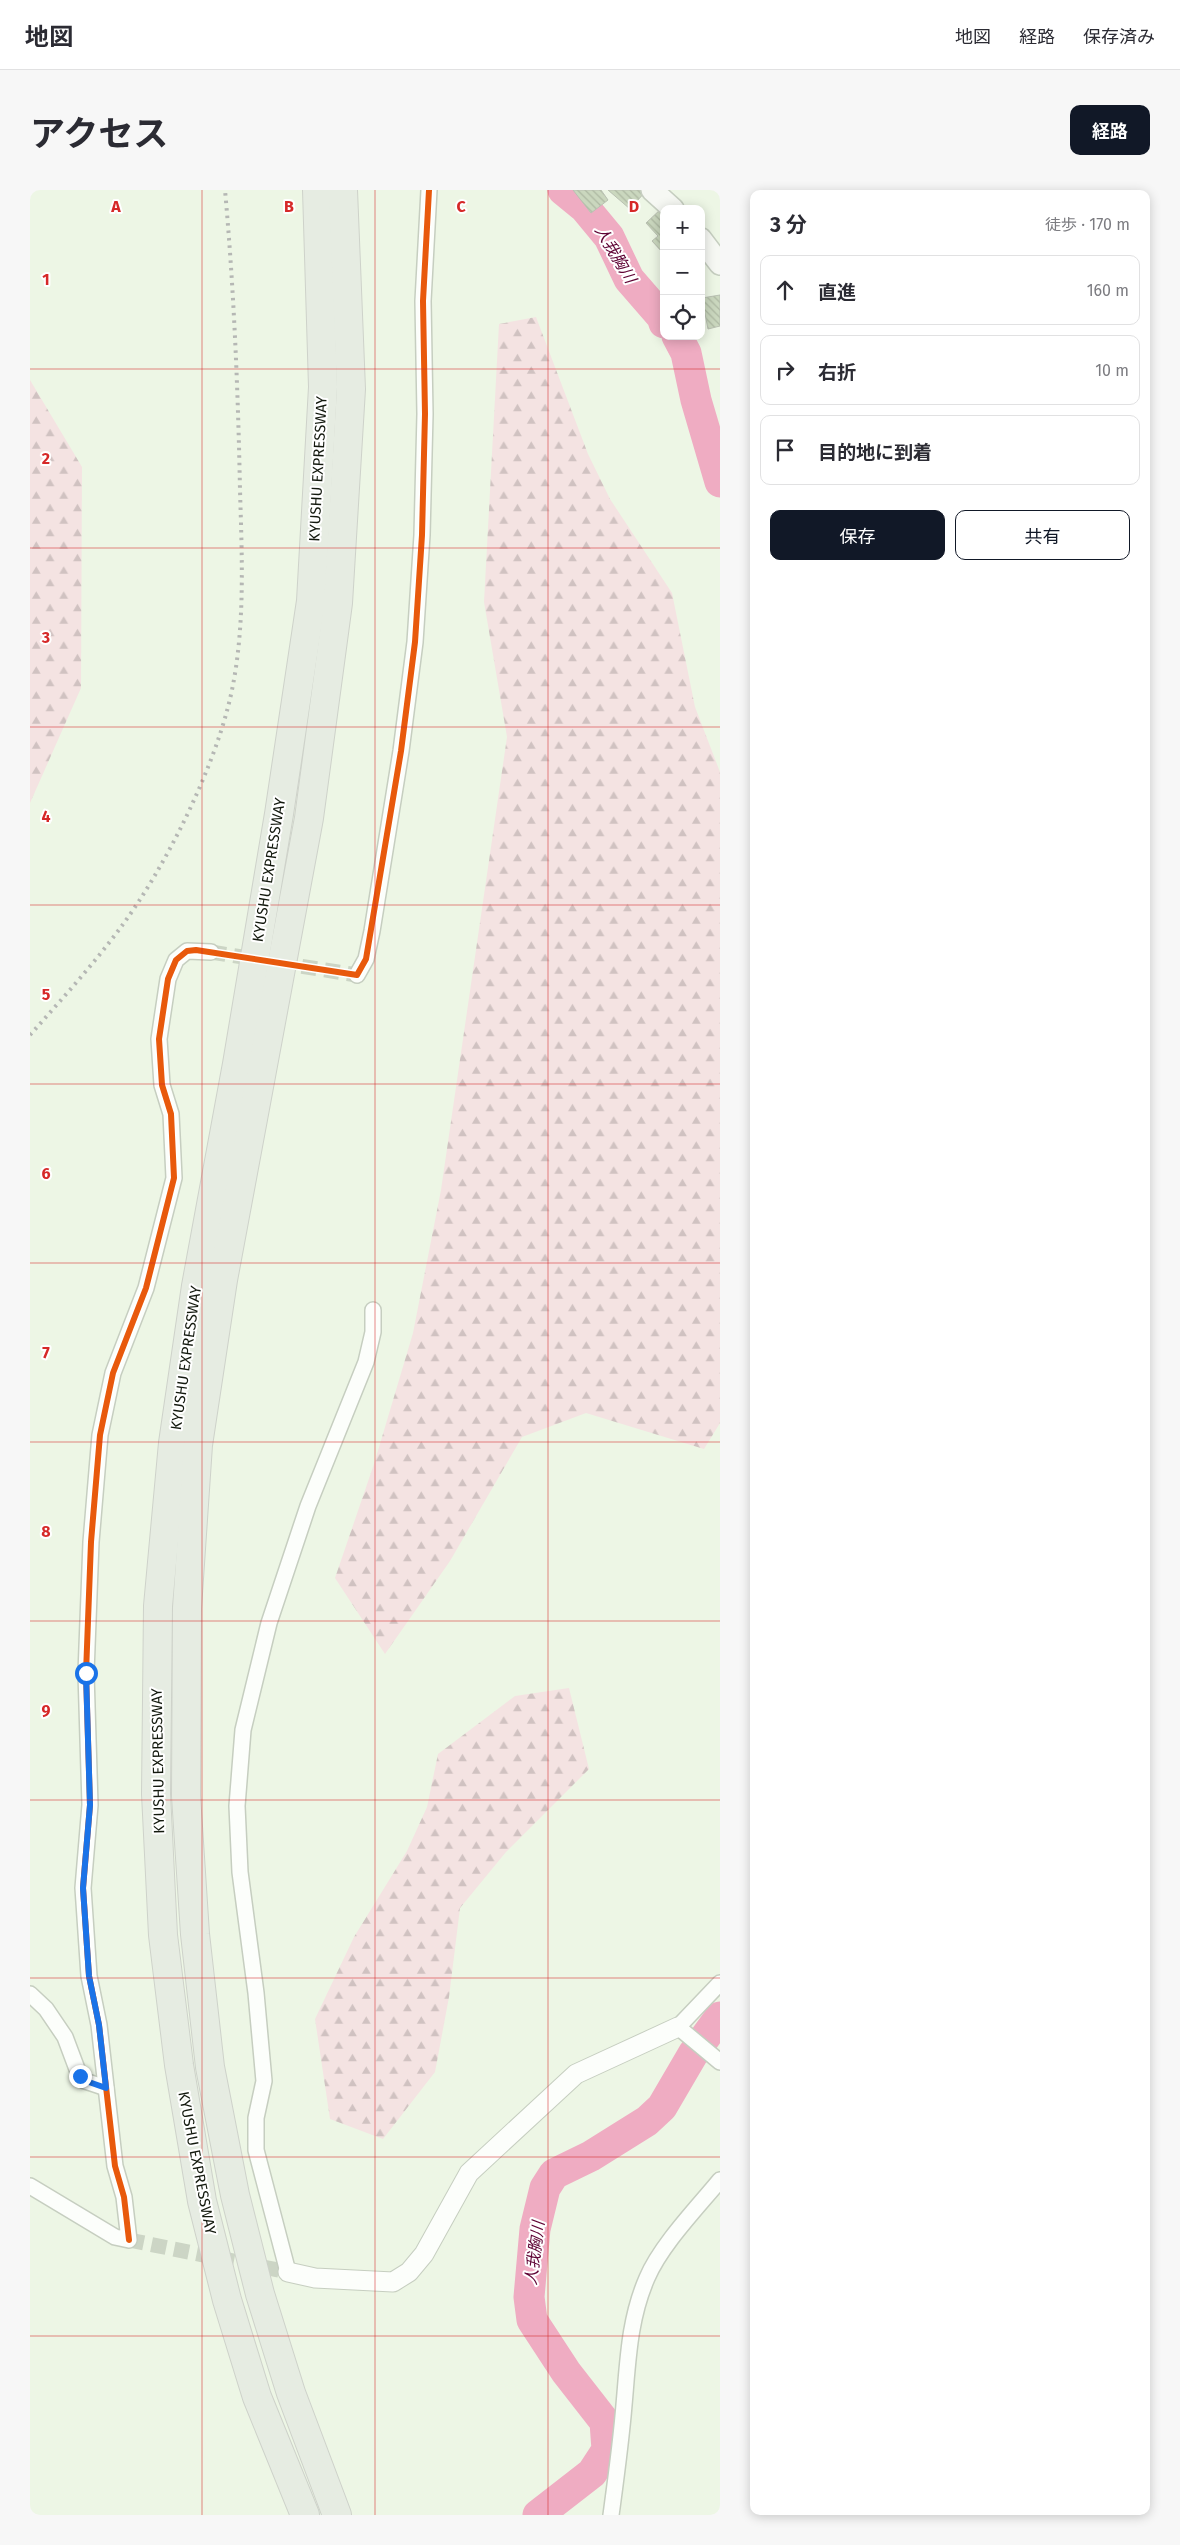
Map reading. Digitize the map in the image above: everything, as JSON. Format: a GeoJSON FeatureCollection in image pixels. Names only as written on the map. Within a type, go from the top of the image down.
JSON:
{"type":"FeatureCollection","features":[{"type":"Feature","properties":{"kind":"highway","name":"KYUSHU EXPRESSWAY"},"geometry":{"type":"LineString","coordinates":[[305,2515],[257,2397],[227,2300],[202,2201],[179,2064],[163,1935],[156,1794],[158,1606],[173,1443],[196,1286],[237,1064],[279,814],[311,601],[323,388],[317,190]]}},
{"type":"Feature","properties":{"kind":"highway","name":"KYUSHU EXPRESSWAY"},"geometry":{"type":"LineString","coordinates":[[337,2515],[283,2366],[260,2294],[235,2195],[210,2067],[195,1934],[186,1776],[187,1608],[198,1445],[223,1280],[309,818],[338,603],[351,389],[343,190]]}},
{"type":"Feature","properties":{"kind":"main road"},"geometry":{"type":"LineString","coordinates":[[652,190],[669,205]]}},
{"type":"Feature","properties":{"kind":"main road"},"geometry":{"type":"LineString","coordinates":[[705,244],[720,264]]}},
{"type":"Feature","properties":{"kind":"street"},"geometry":{"type":"LineString","coordinates":[[357,975],[366,959],[372,930],[402,751],[415,642],[422,535],[425,414],[423,301],[429,190]]}},
{"type":"Feature","properties":{"kind":"street"},"geometry":{"type":"LineString","coordinates":[[30,2186],[115,2237],[129,2240],[124,2197],[116,2166],[99,2025],[89,1976],[83,1888],[90,1805],[86,1673],[91,1542],[100,1435],[113,1373],[146,1288],[174,1178],[171,1114],[162,1085],[159,1039],[168,979],[176,960],[187,952],[211,952]]}},
{"type":"Feature","properties":{"kind":"street"},"geometry":{"type":"LineString","coordinates":[[373,1310],[373,1332],[366,1362],[308,1506],[269,1623],[243,1730],[237,1806],[240,1872],[256,1993],[264,2081],[256,2118],[256,2150],[288,2272],[315,2278],[393,2282],[409,2272],[424,2254],[469,2173],[576,2074],[678,2027],[720,1983]]}},
{"type":"Feature","properties":{"kind":"street"},"geometry":{"type":"LineString","coordinates":[[30,1994],[46,2009],[65,2037],[80,2076],[86,2081],[106,2088]]}},
{"type":"Feature","properties":{"kind":"street"},"geometry":{"type":"LineString","coordinates":[[678,2027],[720,2062]]}},
{"type":"Feature","properties":{"kind":"street"},"geometry":{"type":"LineString","coordinates":[[611,2515],[624,2404],[627,2354],[635,2313],[647,2277],[679,2228],[720,2180]]}},
{"type":"Feature","properties":{"kind":"green space"},"geometry":{"type":"Polygon","coordinates":[[[536,317],[588,454],[610,499],[672,593],[695,707],[720,772],[720,1423],[704,1449],[586,1413],[522,1437],[450,1561],[385,1654],[335,1578],[374,1464],[413,1333],[441,1190],[507,737],[484,602],[499,324],[536,317]]]}},
{"type":"Feature","properties":{"kind":"green space"},"geometry":{"type":"Polygon","coordinates":[[[30,380],[82,467],[81,688],[30,803],[30,380]]]}},
{"type":"Feature","properties":{"kind":"green space"},"geometry":{"type":"Polygon","coordinates":[[[569,1688],[589,1769],[506,1852],[460,1908],[449,1997],[435,2072],[383,2139],[330,2119],[315,2019],[354,1937],[407,1851],[427,1807],[438,1754],[515,1696],[569,1688]]]}},
{"type":"Feature","properties":{"kind":"building"},"geometry":{"type":"Polygon","coordinates":[[[573,190],[601,190],[608,200],[591,213],[573,190]]]}},
{"type":"Feature","properties":{"kind":"building"},"geometry":{"type":"Polygon","coordinates":[[[608,190],[643,190],[645,192],[630,209],[608,190]]]}},
{"type":"Feature","properties":{"kind":"building"},"geometry":{"type":"Polygon","coordinates":[[[660,210],[660,250],[652,241],[658,236],[646,223],[660,210]]]}},
{"type":"Feature","properties":{"kind":"building"},"geometry":{"type":"Polygon","coordinates":[[[720,295],[720,326],[708,329],[705,314],[705,298],[720,295]]]}},
{"type":"Feature","properties":{"kind":"waterway","name":"人我胸川"},"geometry":{"type":"LineString","coordinates":[[563,190],[585,208],[609,237],[629,279],[660,315]]}},
{"type":"Feature","properties":{"kind":"waterway","name":"人我胸川"},"geometry":{"type":"LineString","coordinates":[[679,340],[686,353],[696,400],[720,482]]}},
{"type":"Feature","properties":{"kind":"waterway","name":"人我胸川"},"geometry":{"type":"LineString","coordinates":[[538,2515],[592,2473],[607,2450],[605,2422],[566,2372],[532,2320],[529,2297],[535,2229],[545,2188],[554,2174],[591,2156],[647,2121],[662,2107],[693,2054],[720,2017]]}},
{"type":"Feature","properties":{"kind":"tunnel"},"geometry":{"type":"LineString","coordinates":[[211,952],[357,975]]}},
{"type":"Feature","properties":{"kind":"tunnel"},"geometry":{"type":"LineString","coordinates":[[129,2240],[288,2272]]}},
{"type":"Feature","properties":{"kind":"railway"},"geometry":{"type":"LineString","coordinates":[[30,1035],[77,982],[121,927],[153,878],[184,822],[198,792],[210,763],[228,707],[238,654],[242,571],[235,340],[225,190]]}},
{"type":"Feature","properties":{"kind":"cycle path"},"geometry":{"type":"LineString","coordinates":[[129,2240],[124,2197],[115,2166],[99,2025],[89,1976],[83,1888],[90,1805],[86,1673],[91,1542],[100,1435],[113,1373],[146,1288],[174,1178],[171,1114],[162,1085],[159,1039],[168,979],[176,960],[187,951],[196,950],[357,975],[366,959],[401,751],[415,642],[422,535],[425,414],[423,301],[429,190]]}},
{"type":"Feature","properties":{"kind":"route"},"geometry":{"type":"LineString","coordinates":[[80,2076],[86,2081],[106,2088],[99,2025],[89,1976],[83,1888],[90,1805],[86,1673]]}}]}
